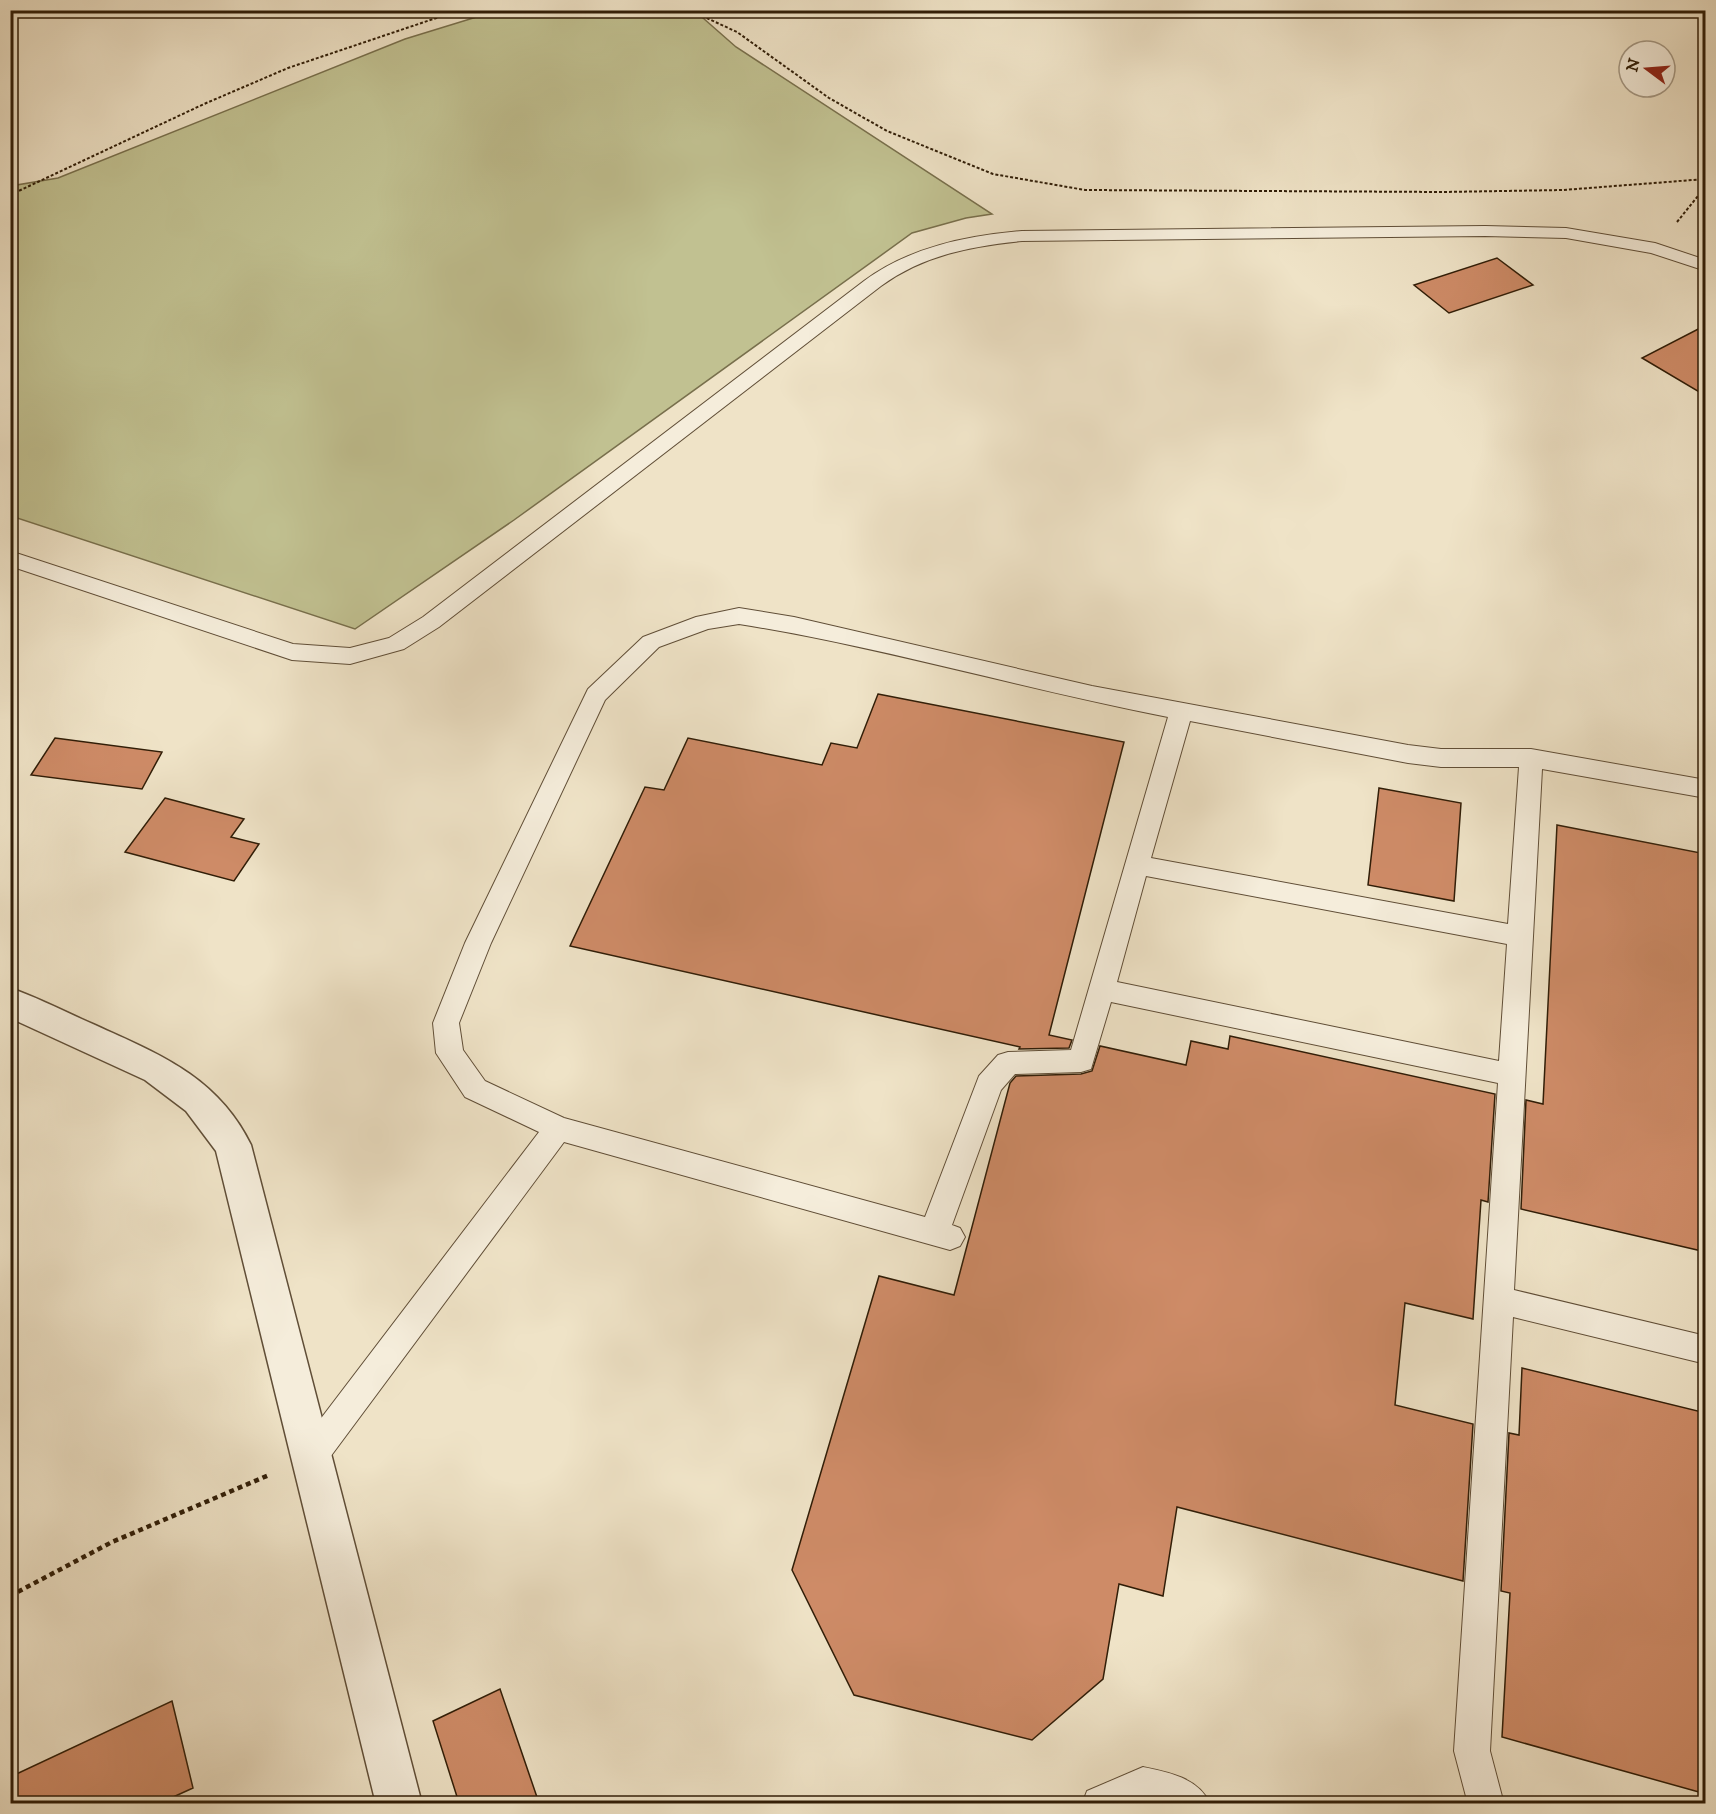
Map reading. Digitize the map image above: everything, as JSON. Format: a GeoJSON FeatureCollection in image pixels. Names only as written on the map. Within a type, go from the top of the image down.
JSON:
{"type":"FeatureCollection","features":[{"type":"Feature","properties":{"kind":"street"},"geometry":{"type":"LineString","coordinates":[[10,1002],[158,1070],[199,1100],[233,1145],[399,1803]]}},
{"type":"Feature","properties":{"kind":"lane"},"geometry":{"type":"LineString","coordinates":[[10,558],[292,651],[350,656],[396,644],[430,622],[858,294],[892,270],[935,252],[979,240],[1022,236],[1485,231],[1566,233],[1655,248],[1706,266]]}},
{"type":"Feature","properties":{"kind":"lane"},"geometry":{"type":"LineString","coordinates":[[1180,711],[1082,1061],[1008,1063],[989,1084],[942,1235],[558,1128],[475,1089],[450,1053],[447,1023],[478,944],[596,695],[651,642],[704,622],[739,616],[794,626],[1092,694],[1408,754],[1441,758],[1531,758],[1706,789]]}},
{"type":"Feature","properties":{"kind":"lane"},"geometry":{"type":"LineString","coordinates":[[1486,1803],[1472,1751],[1531,758]]}},
{"type":"Feature","properties":{"kind":"lane"},"geometry":{"type":"LineString","coordinates":[[1137,865],[1521,936]]}},
{"type":"Feature","properties":{"kind":"lane"},"geometry":{"type":"LineString","coordinates":[[1101,989],[1512,1075]]}},
{"type":"Feature","properties":{"kind":"lane"},"geometry":{"type":"LineString","coordinates":[[312,1457],[558,1128]]}},
{"type":"Feature","properties":{"kind":"lane"},"geometry":{"type":"LineString","coordinates":[[1499,1300],[1706,1350]]}},
{"type":"Feature","properties":{"kind":"lane"},"geometry":{"type":"LineString","coordinates":[[1100,1803],[1143,1785],[1169,1790],[1192,1803]]}},
{"type":"Feature","properties":{"kind":"path"},"geometry":{"type":"LineString","coordinates":[[10,195],[204,104],[288,69],[460,10]]}},
{"type":"Feature","properties":{"kind":"path"},"geometry":{"type":"LineString","coordinates":[[678,10],[700,15],[737,32],[829,98],[887,131],[993,174],[1035,182],[1085,190],[1443,192],[1563,190],[1706,179]]}},
{"type":"Feature","properties":{"kind":"path"},"geometry":{"type":"LineString","coordinates":[[1655,248],[1706,186]]}},
{"type":"Feature","properties":{"kind":"path"},"geometry":{"type":"LineString","coordinates":[[10,1596],[112,1542],[312,1457]]}},
{"type":"Feature","properties":{"kind":"green space"},"geometry":{"type":"Polygon","coordinates":[[[496,11],[695,11],[736,47],[992,214],[966,218],[912,233],[514,520],[355,629],[11,516],[11,186],[58,178],[405,39],[496,11]]]}},
{"type":"Feature","properties":{"kind":"building"},"geometry":{"type":"Polygon","coordinates":[[[1497,258],[1533,285],[1449,313],[1414,285],[1497,258]]]}},
{"type":"Feature","properties":{"kind":"building"},"geometry":{"type":"Polygon","coordinates":[[[1706,325],[1706,396],[1642,358],[1706,325]]]}},
{"type":"Feature","properties":{"kind":"building"},"geometry":{"type":"Polygon","coordinates":[[[878,694],[1124,742],[1049,1035],[1072,1040],[1069,1048],[1019,1049],[1020,1047],[570,946],[645,787],[664,790],[688,738],[822,765],[831,743],[857,748],[878,694]]]}},
{"type":"Feature","properties":{"kind":"building"},"geometry":{"type":"Polygon","coordinates":[[[55,738],[162,752],[142,789],[31,775],[55,738]]]}},
{"type":"Feature","properties":{"kind":"building"},"geometry":{"type":"Polygon","coordinates":[[[1379,788],[1461,803],[1454,901],[1368,885],[1379,788]]]}},
{"type":"Feature","properties":{"kind":"building"},"geometry":{"type":"Polygon","coordinates":[[[165,798],[244,819],[231,837],[259,844],[234,881],[125,852],[165,798]]]}},
{"type":"Feature","properties":{"kind":"building"},"geometry":{"type":"Polygon","coordinates":[[[1557,825],[1706,854],[1706,1252],[1521,1209],[1526,1100],[1543,1104],[1557,825]]]}},
{"type":"Feature","properties":{"kind":"building"},"geometry":{"type":"Polygon","coordinates":[[[1230,1036],[1495,1094],[1488,1202],[1481,1200],[1473,1319],[1405,1303],[1395,1405],[1473,1424],[1463,1581],[1177,1507],[1163,1596],[1119,1584],[1103,1679],[1032,1740],[854,1695],[792,1570],[879,1276],[954,1295],[1010,1083],[1016,1076],[1081,1074],[1092,1071],[1100,1046],[1186,1065],[1191,1041],[1228,1049],[1230,1036]]]}},
{"type":"Feature","properties":{"kind":"building"},"geometry":{"type":"Polygon","coordinates":[[[1522,1368],[1706,1413],[1706,1794],[1502,1737],[1510,1593],[1501,1591],[1509,1433],[1519,1435],[1522,1368]]]}},
{"type":"Feature","properties":{"kind":"building"},"geometry":{"type":"Polygon","coordinates":[[[500,1689],[539,1803],[459,1803],[433,1721],[500,1689]]]}},
{"type":"Feature","properties":{"kind":"building"},"geometry":{"type":"Polygon","coordinates":[[[172,1701],[193,1788],[160,1803],[10,1803],[10,1777],[172,1701]]]}}]}
